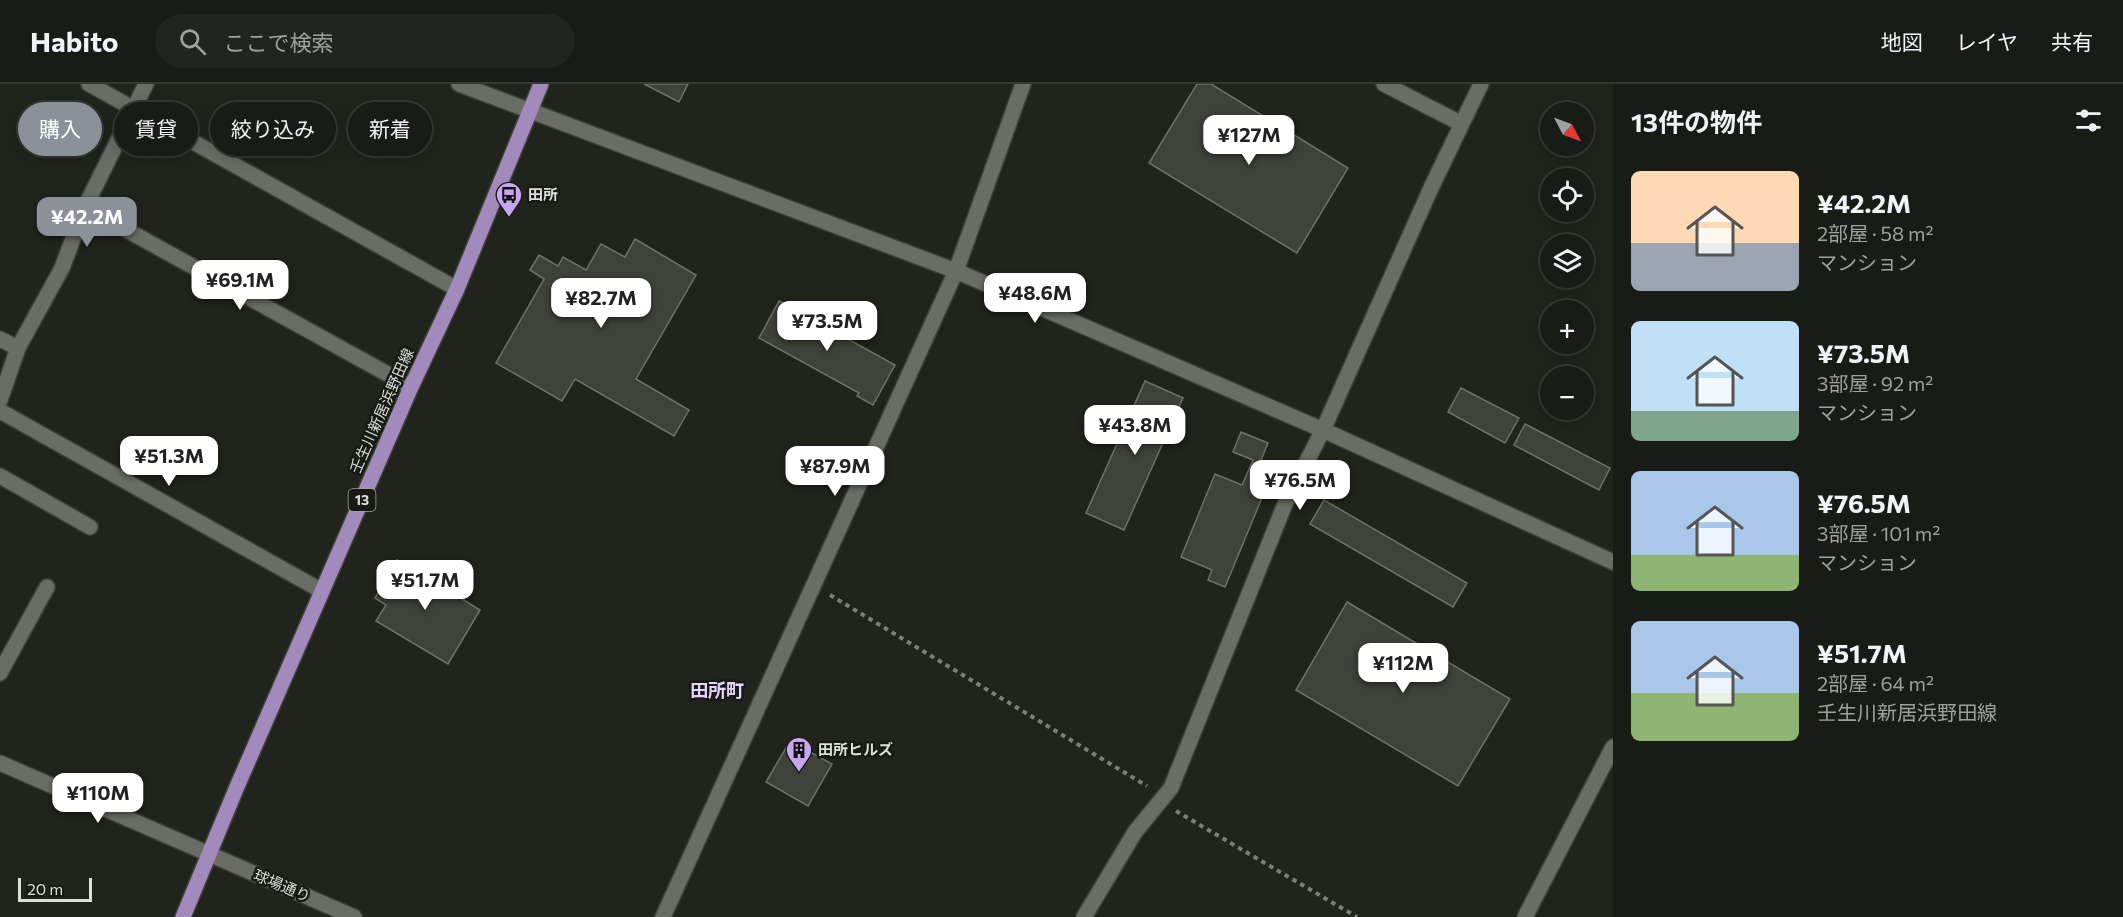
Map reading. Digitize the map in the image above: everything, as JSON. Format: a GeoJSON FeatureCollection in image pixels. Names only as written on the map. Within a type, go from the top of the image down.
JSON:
{"type":"FeatureCollection","features":[{"type":"Feature","properties":{"kind":"main road","name":"壬生川新居浜野田線"},"geometry":{"type":"LineString","coordinates":[[183,917],[236,789],[411,387],[457,289],[541,84]]}},
{"type":"Feature","properties":{"kind":"street"},"geometry":{"type":"LineString","coordinates":[[89,84],[119,102]]}},
{"type":"Feature","properties":{"kind":"street"},"geometry":{"type":"LineString","coordinates":[[137,102],[146,84]]}},
{"type":"Feature","properties":{"kind":"street"},"geometry":{"type":"LineString","coordinates":[[459,84],[956,271],[1323,430],[1613,562]]}},
{"type":"Feature","properties":{"kind":"street"},"geometry":{"type":"LineString","coordinates":[[663,917],[956,271],[1023,84]]}},
{"type":"Feature","properties":{"kind":"street"},"geometry":{"type":"LineString","coordinates":[[1384,84],[1462,124]]}},
{"type":"Feature","properties":{"kind":"street"},"geometry":{"type":"LineString","coordinates":[[1084,917],[1135,832],[1171,788],[1285,504],[1323,430],[1431,188],[1482,84]]}},
{"type":"Feature","properties":{"kind":"street"},"geometry":{"type":"LineString","coordinates":[[198,146],[457,289]]}},
{"type":"Feature","properties":{"kind":"street"},"geometry":{"type":"LineString","coordinates":[[0,400],[18,348],[62,268],[85,207],[114,148]]}},
{"type":"Feature","properties":{"kind":"street"},"geometry":{"type":"LineString","coordinates":[[85,207],[411,387]]}},
{"type":"Feature","properties":{"kind":"street"},"geometry":{"type":"LineString","coordinates":[[0,339],[18,348]]}},
{"type":"Feature","properties":{"kind":"street"},"geometry":{"type":"LineString","coordinates":[[0,411],[322,591]]}},
{"type":"Feature","properties":{"kind":"street"},"geometry":{"type":"LineString","coordinates":[[0,476],[90,527]]}},
{"type":"Feature","properties":{"kind":"street"},"geometry":{"type":"LineString","coordinates":[[0,674],[47,587]]}},
{"type":"Feature","properties":{"kind":"street"},"geometry":{"type":"LineString","coordinates":[[1525,917],[1613,747]]}},
{"type":"Feature","properties":{"kind":"street","name":"球場通り"},"geometry":{"type":"LineString","coordinates":[[0,763],[354,917]]}},
{"type":"Feature","properties":{"kind":"path"},"geometry":{"type":"LineString","coordinates":[[813,585],[1146,786],[1164,794],[1176,811],[1357,917]]}},
{"type":"Feature","properties":{"kind":"building"},"geometry":{"type":"Polygon","coordinates":[[[644,84],[688,84],[679,102],[644,84]]]}},
{"type":"Feature","properties":{"kind":"building"},"geometry":{"type":"Polygon","coordinates":[[[1197,84],[1211,84],[1348,168],[1297,253],[1149,163],[1197,84]]]}},
{"type":"Feature","properties":{"kind":"building"},"geometry":{"type":"Polygon","coordinates":[[[635,239],[696,275],[636,379],[689,410],[674,436],[575,379],[562,401],[496,363],[544,279],[530,270],[539,255],[558,266],[563,257],[586,270],[601,244],[625,257],[635,239]]]}},
{"type":"Feature","properties":{"kind":"building"},"geometry":{"type":"Polygon","coordinates":[[[779,301],[895,365],[873,405],[857,396],[859,393],[759,338],[779,301]]]}},
{"type":"Feature","properties":{"kind":"building"},"geometry":{"type":"Polygon","coordinates":[[[1145,381],[1183,398],[1124,530],[1086,513],[1145,381]]]}},
{"type":"Feature","properties":{"kind":"building"},"geometry":{"type":"Polygon","coordinates":[[[1461,388],[1519,418],[1505,443],[1448,412],[1461,388]]]}},
{"type":"Feature","properties":{"kind":"building"},"geometry":{"type":"Polygon","coordinates":[[[1525,424],[1610,468],[1599,490],[1514,445],[1525,424]]]}},
{"type":"Feature","properties":{"kind":"building"},"geometry":{"type":"Polygon","coordinates":[[[1241,432],[1268,443],[1257,470],[1271,476],[1225,587],[1208,580],[1212,570],[1181,557],[1215,474],[1242,485],[1253,460],[1233,452],[1241,432]]]}},
{"type":"Feature","properties":{"kind":"building"},"geometry":{"type":"Polygon","coordinates":[[[1324,500],[1467,583],[1453,607],[1310,524],[1324,500]]]}},
{"type":"Feature","properties":{"kind":"building"},"geometry":{"type":"Polygon","coordinates":[[[397,560],[408,566],[410,563],[451,588],[449,591],[480,610],[448,664],[376,621],[386,605],[375,598],[397,560]]]}},
{"type":"Feature","properties":{"kind":"building"},"geometry":{"type":"Polygon","coordinates":[[[1347,602],[1510,699],[1458,786],[1296,690],[1347,602]]]}},
{"type":"Feature","properties":{"kind":"building","name":"田所ヒルズ"},"geometry":{"type":"Polygon","coordinates":[[[790,741],[832,764],[808,806],[766,782],[790,741]]]}},
{"type":"Feature","properties":{"kind":"place","name":"田所"},"geometry":{"type":"Point","coordinates":[509,218]}},
{"type":"Feature","properties":{"kind":"place","name":"田所ヒルズ"},"geometry":{"type":"Point","coordinates":[799,773]}},
{"type":"Feature","properties":{"kind":"district","name":"田所町"},"geometry":{"type":"Point","coordinates":[717,691]}}]}
